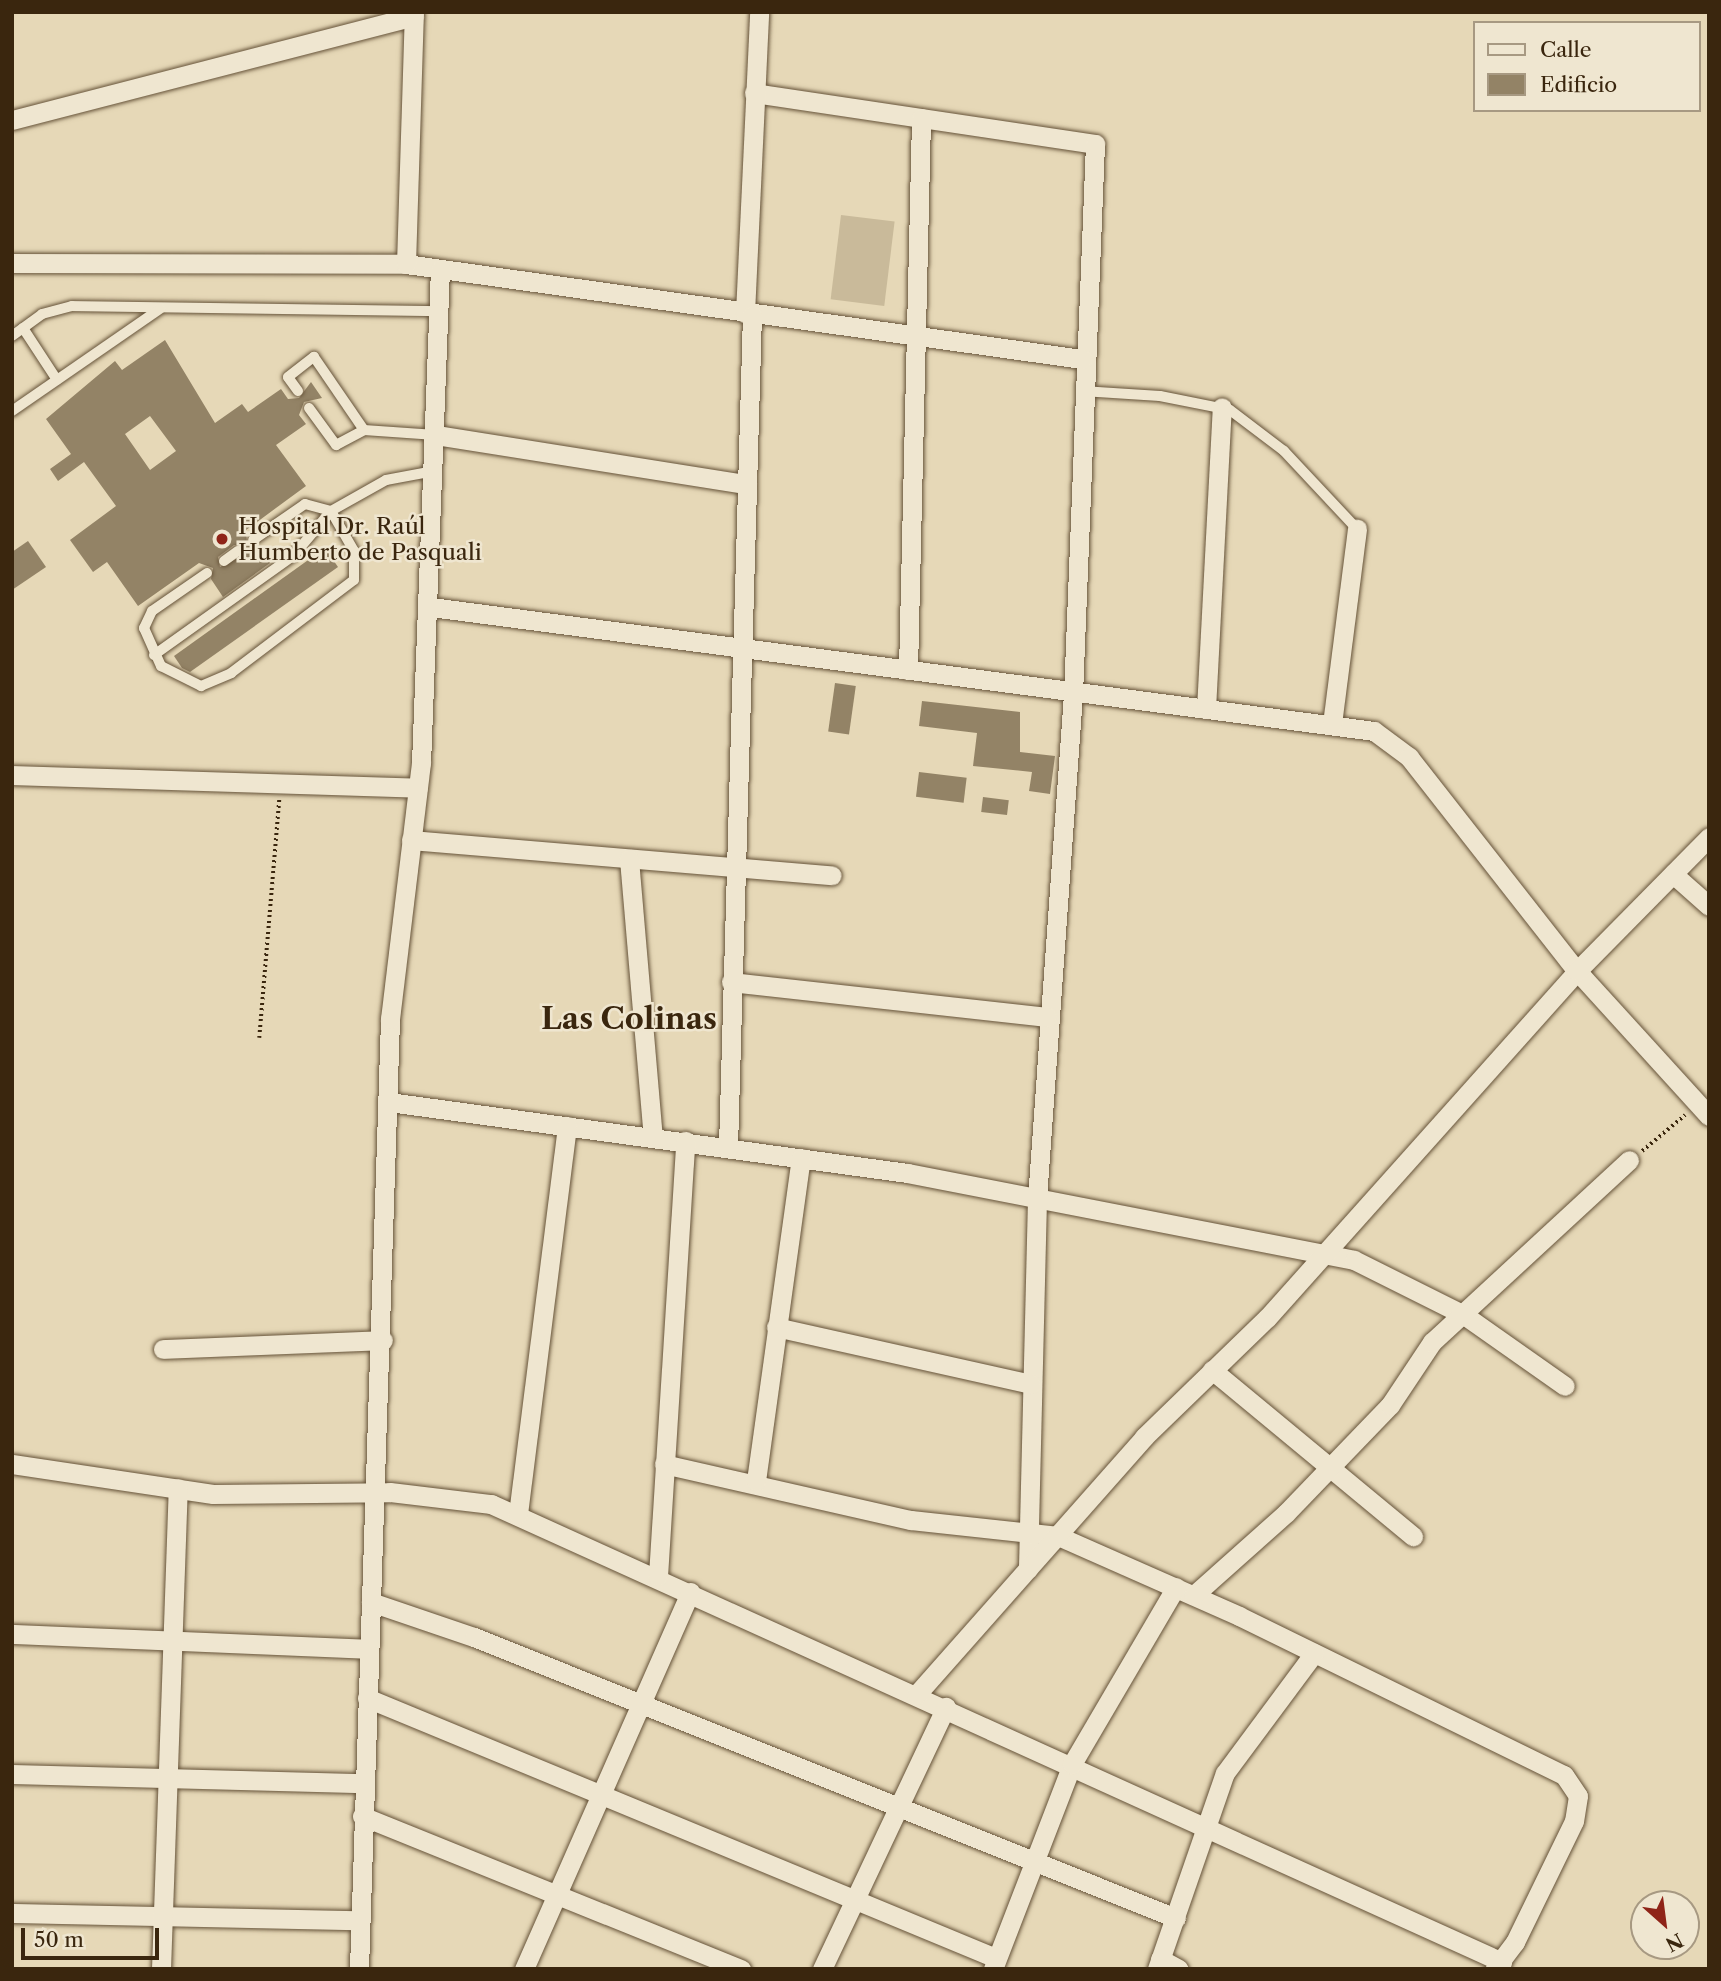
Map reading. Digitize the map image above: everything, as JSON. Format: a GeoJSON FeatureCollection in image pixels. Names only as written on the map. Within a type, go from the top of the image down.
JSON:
{"type":"FeatureCollection","features":[{"type":"Feature","properties":{"kind":"street"},"geometry":{"type":"LineString","coordinates":[[728,1147],[733,868],[747,484],[754,93],[759,12]]}},
{"type":"Feature","properties":{"kind":"street"},"geometry":{"type":"LineString","coordinates":[[12,120],[414,14],[407,264]]}},
{"type":"Feature","properties":{"kind":"street"},"geometry":{"type":"LineString","coordinates":[[754,93],[1095,144],[1082,359],[1073,694],[1047,1017],[1037,1199],[1028,1569]]}},
{"type":"Feature","properties":{"kind":"street"},"geometry":{"type":"LineString","coordinates":[[908,670],[921,118]]}},
{"type":"Feature","properties":{"kind":"street"},"geometry":{"type":"LineString","coordinates":[[12,263],[407,264],[915,338],[1082,359]]}},
{"type":"Feature","properties":{"kind":"street"},"geometry":{"type":"LineString","coordinates":[[359,1969],[370,1602],[383,1340],[390,1019],[418,788],[431,607],[440,269]]}},
{"type":"Feature","properties":{"kind":"street"},"geometry":{"type":"LineString","coordinates":[[1206,709],[1222,407]]}},
{"type":"Feature","properties":{"kind":"street"},"geometry":{"type":"LineString","coordinates":[[436,435],[747,484]]}},
{"type":"Feature","properties":{"kind":"street"},"geometry":{"type":"LineString","coordinates":[[1332,724],[1357,529]]}},
{"type":"Feature","properties":{"kind":"street"},"geometry":{"type":"LineString","coordinates":[[431,607],[1073,694],[1332,724],[1374,732],[1409,757],[1577,971],[1705,1105]]}},
{"type":"Feature","properties":{"kind":"street"},"geometry":{"type":"LineString","coordinates":[[12,775],[279,787],[418,788]]}},
{"type":"Feature","properties":{"kind":"street"},"geometry":{"type":"LineString","coordinates":[[918,1694],[1058,1536],[1212,1370],[1326,1253],[1577,971],[1709,837]]}},
{"type":"Feature","properties":{"kind":"street"},"geometry":{"type":"LineString","coordinates":[[411,840],[832,875]]}},
{"type":"Feature","properties":{"kind":"street"},"geometry":{"type":"LineString","coordinates":[[629,859],[653,1137]]}},
{"type":"Feature","properties":{"kind":"street"},"geometry":{"type":"LineString","coordinates":[[1673,874],[1709,906]]}},
{"type":"Feature","properties":{"kind":"street"},"geometry":{"type":"LineString","coordinates":[[730,982],[1047,1017]]}},
{"type":"Feature","properties":{"kind":"street"},"geometry":{"type":"LineString","coordinates":[[390,1102],[801,1158],[1326,1253],[1375,1269],[1464,1315],[1565,1386]]}},
{"type":"Feature","properties":{"kind":"street"},"geometry":{"type":"LineString","coordinates":[[518,1514],[567,1126]]}},
{"type":"Feature","properties":{"kind":"street"},"geometry":{"type":"LineString","coordinates":[[658,1576],[685,1141]]}},
{"type":"Feature","properties":{"kind":"street"},"geometry":{"type":"LineString","coordinates":[[756,1482],[801,1158]]}},
{"type":"Feature","properties":{"kind":"street"},"geometry":{"type":"LineString","coordinates":[[367,1698],[602,1797],[854,1898],[995,1963],[1032,1857],[1072,1763],[1185,1591],[1329,1466],[1390,1405],[1432,1342],[1629,1160]]}},
{"type":"Feature","properties":{"kind":"street"},"geometry":{"type":"LineString","coordinates":[[776,1327],[1031,1384]]}},
{"type":"Feature","properties":{"kind":"street"},"geometry":{"type":"LineString","coordinates":[[163,1349],[383,1340]]}},
{"type":"Feature","properties":{"kind":"street"},"geometry":{"type":"LineString","coordinates":[[1212,1370],[1413,1536]]}},
{"type":"Feature","properties":{"kind":"street"},"geometry":{"type":"LineString","coordinates":[[12,1464],[178,1488],[450,1497],[518,1514],[1072,1763],[1499,1965],[1574,1821],[1573,1786],[1553,1769],[1185,1591],[1058,1536],[1029,1536],[911,1520],[756,1482],[664,1464]]}},
{"type":"Feature","properties":{"kind":"street"},"geometry":{"type":"LineString","coordinates":[[161,1969],[167,1778],[175,1641],[178,1488]]}},
{"type":"Feature","properties":{"kind":"street"},"geometry":{"type":"LineString","coordinates":[[524,1969],[690,1592]]}},
{"type":"Feature","properties":{"kind":"street"},"geometry":{"type":"LineString","coordinates":[[370,1602],[1032,1857],[1176,1918]]}},
{"type":"Feature","properties":{"kind":"street"},"geometry":{"type":"LineString","coordinates":[[12,1634],[369,1649]]}},
{"type":"Feature","properties":{"kind":"street"},"geometry":{"type":"LineString","coordinates":[[1179,1969],[1158,1964],[1225,1773],[1314,1653]]}},
{"type":"Feature","properties":{"kind":"street"},"geometry":{"type":"LineString","coordinates":[[822,1969],[946,1707]]}},
{"type":"Feature","properties":{"kind":"street"},"geometry":{"type":"LineString","coordinates":[[12,1773],[364,1783]]}},
{"type":"Feature","properties":{"kind":"street"},"geometry":{"type":"LineString","coordinates":[[362,1816],[741,1969]]}},
{"type":"Feature","properties":{"kind":"street"},"geometry":{"type":"LineString","coordinates":[[12,1913],[359,1920]]}},
{"type":"Feature","properties":{"kind":"lane"},"geometry":{"type":"LineString","coordinates":[[12,336],[57,308],[439,311]]}},
{"type":"Feature","properties":{"kind":"lane"},"geometry":{"type":"LineString","coordinates":[[12,411],[160,309]]}},
{"type":"Feature","properties":{"kind":"lane"},"geometry":{"type":"LineString","coordinates":[[23,328],[57,380]]}},
{"type":"Feature","properties":{"kind":"lane"},"geometry":{"type":"LineString","coordinates":[[298,391],[288,377],[314,357],[364,430]]}},
{"type":"Feature","properties":{"kind":"lane"},"geometry":{"type":"LineString","coordinates":[[1081,391],[1222,407],[1284,451],[1357,529]]}},
{"type":"Feature","properties":{"kind":"lane"},"geometry":{"type":"LineString","coordinates":[[309,408],[335,445],[364,430],[436,435]]}},
{"type":"Feature","properties":{"kind":"lane"},"geometry":{"type":"LineString","coordinates":[[154,654],[293,555],[331,511],[386,480],[435,471]]}},
{"type":"Feature","properties":{"kind":"lane"},"geometry":{"type":"LineString","coordinates":[[206,573],[145,618],[154,654],[186,682],[216,681],[349,588],[354,551],[331,511],[305,505],[253,540]]}},
{"type":"Feature","properties":{"kind":"lane"},"geometry":{"type":"LineString","coordinates":[[224,561],[237,551]]}},
{"type":"Feature","properties":{"kind":"path"},"geometry":{"type":"LineString","coordinates":[[259,1038],[279,787]]}},
{"type":"Feature","properties":{"kind":"path"},"geometry":{"type":"LineString","coordinates":[[1629,1160],[1705,1105]]}},
{"type":"Feature","properties":{"kind":"shaded area"},"geometry":{"type":"Polygon","coordinates":[[[841,215],[895,222],[884,306],[831,299],[841,215]]]}},
{"type":"Feature","properties":{"kind":"building"},"geometry":{"type":"Polygon","coordinates":[[[165,340],[215,423],[242,404],[248,412],[281,389],[288,399],[299,398],[311,382],[322,398],[304,402],[299,415],[306,424],[276,445],[306,486],[246,530],[247,545],[257,546],[270,563],[223,597],[211,579],[213,568],[199,563],[138,606],[107,562],[93,572],[70,540],[116,506],[84,462],[58,481],[50,469],[71,454],[46,419],[115,361],[122,370],[165,340]],[[150,416],[125,434],[150,470],[176,451],[150,416]],[[234,545],[218,557],[220,567],[244,555],[244,546],[234,545]]]}},
{"type":"Feature","properties":{"kind":"building"},"geometry":{"type":"Polygon","coordinates":[[[28,541],[46,567],[12,590],[12,552],[28,541]]]}},
{"type":"Feature","properties":{"kind":"building"},"geometry":{"type":"Polygon","coordinates":[[[325,548],[338,567],[190,672],[182,668],[174,656],[325,548]]]}},
{"type":"Feature","properties":{"kind":"building"},"geometry":{"type":"Polygon","coordinates":[[[835,683],[856,686],[849,734],[828,732],[835,683]]]}},
{"type":"Feature","properties":{"kind":"building"},"geometry":{"type":"Polygon","coordinates":[[[922,701],[1020,712],[1020,752],[1055,756],[1050,794],[1029,791],[1032,772],[973,766],[977,733],[919,726],[922,701]]]}},
{"type":"Feature","properties":{"kind":"building"},"geometry":{"type":"Polygon","coordinates":[[[919,772],[967,778],[964,803],[916,797],[919,772]]]}},
{"type":"Feature","properties":{"kind":"building"},"geometry":{"type":"Polygon","coordinates":[[[983,797],[1009,800],[1007,815],[981,812],[983,797]]]}},
{"type":"Feature","properties":{"kind":"place","name":"Hospital Dr. Raúl Humberto de Pasquali"},"geometry":{"type":"Point","coordinates":[222,539]}},
{"type":"Feature","properties":{"kind":"district","name":"Las Colinas"},"geometry":{"type":"Point","coordinates":[629,1019]}}]}
